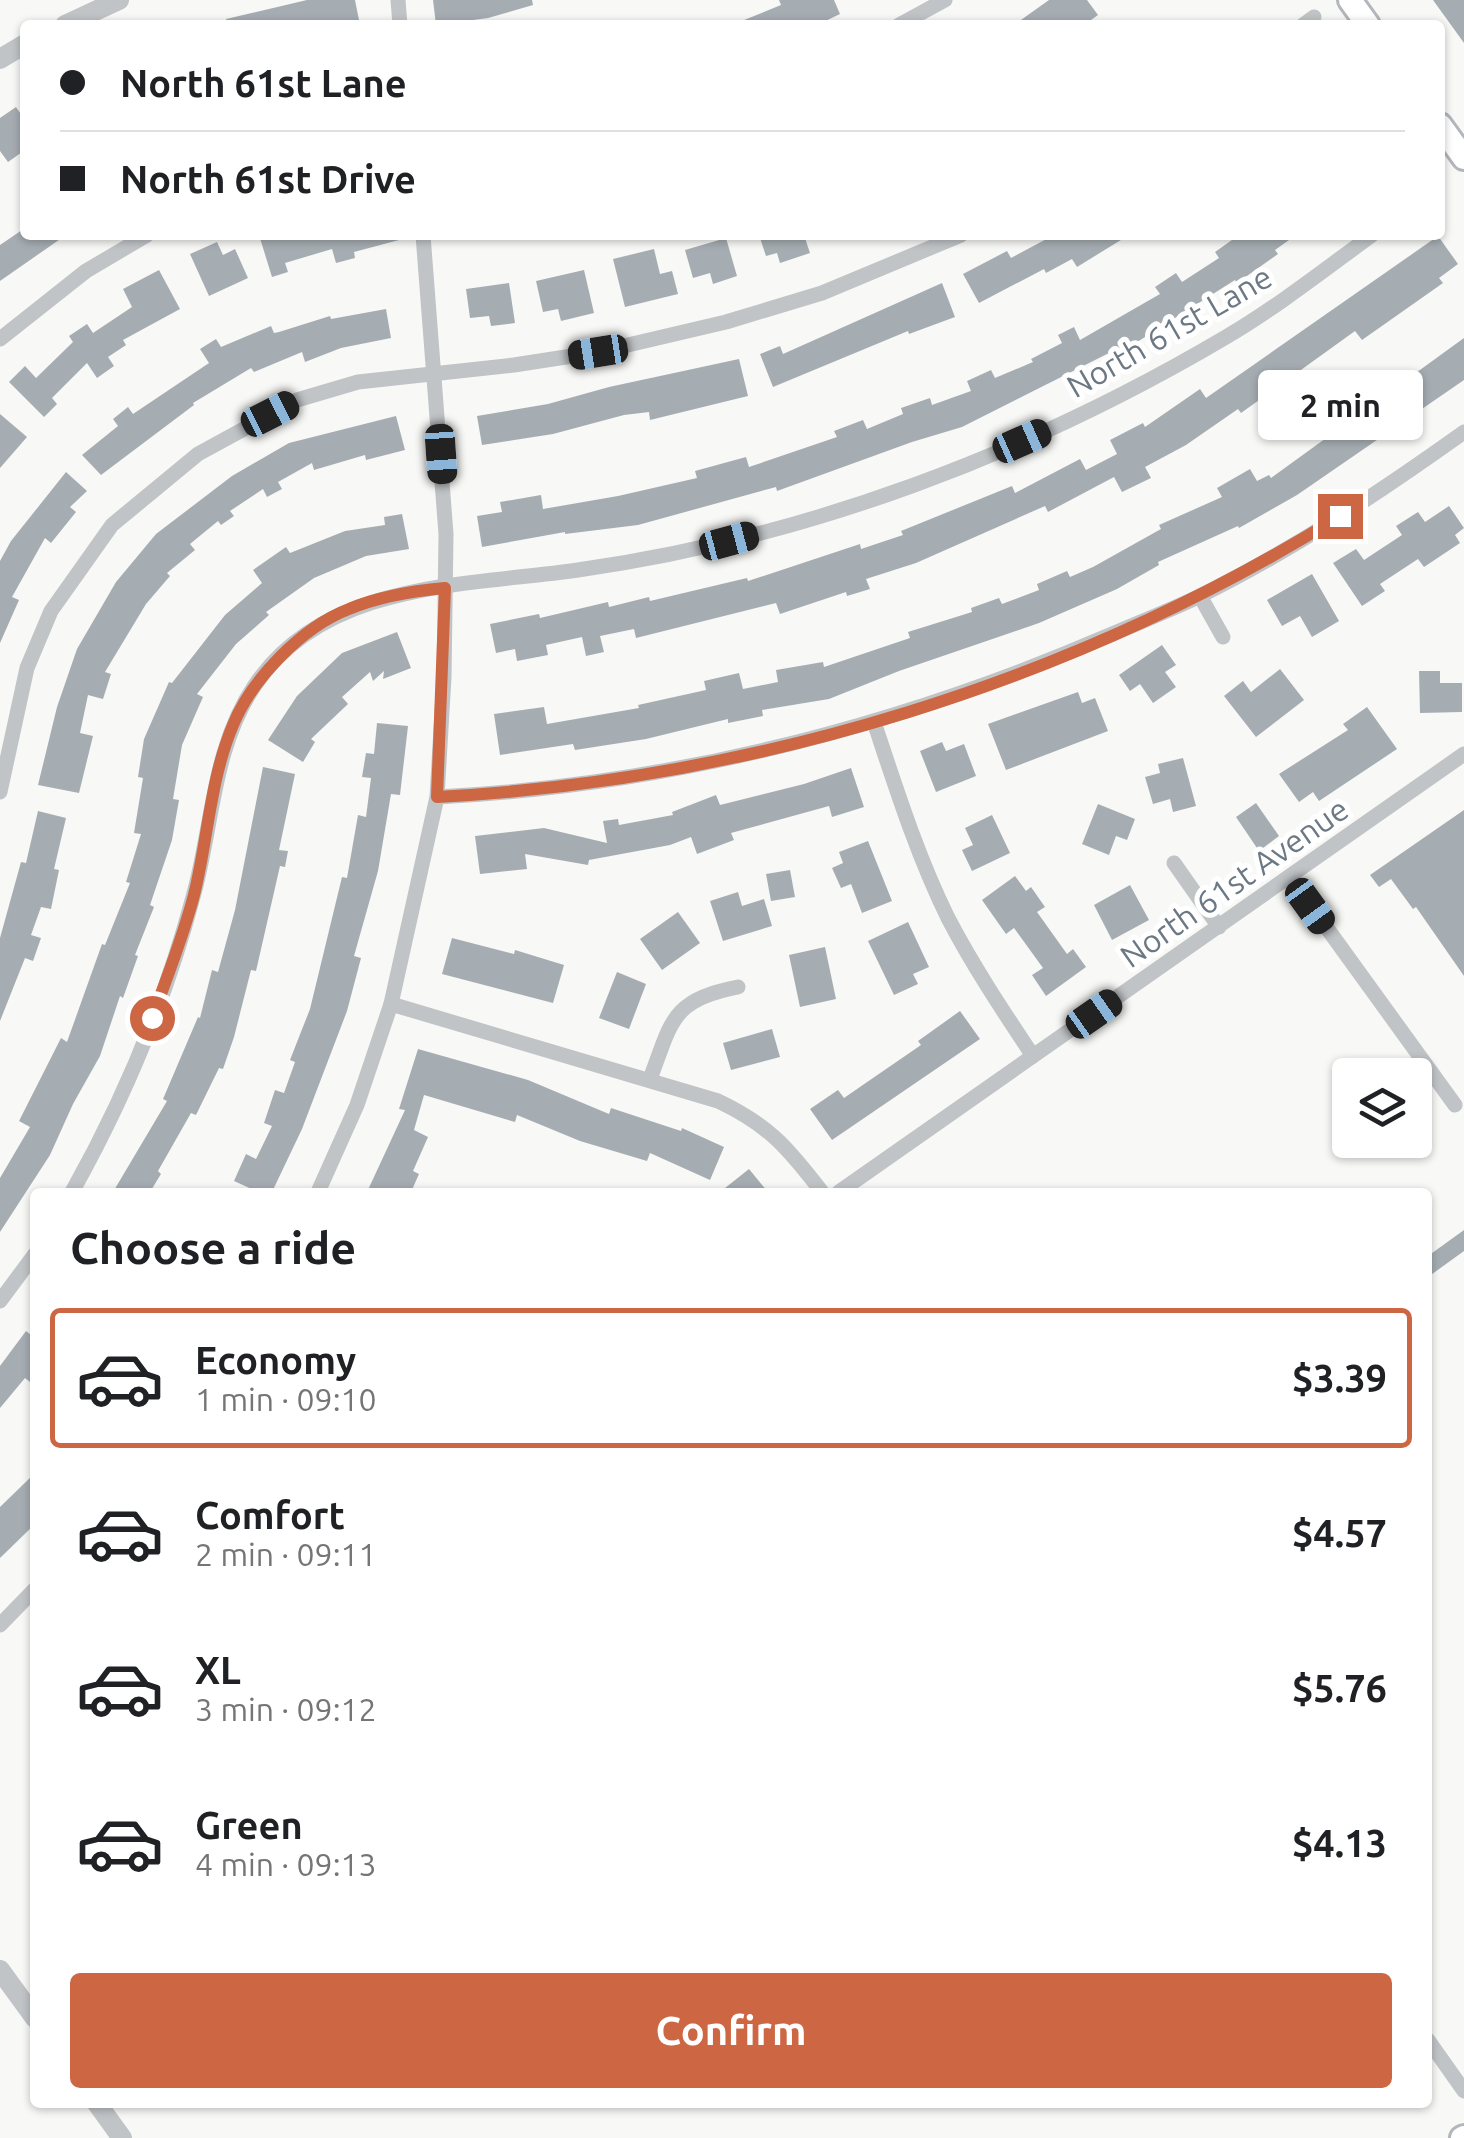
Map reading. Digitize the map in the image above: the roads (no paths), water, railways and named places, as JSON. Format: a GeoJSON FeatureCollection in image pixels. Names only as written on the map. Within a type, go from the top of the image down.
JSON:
{"type":"FeatureCollection","features":[{"type":"Feature","properties":{"kind":"main road"},"geometry":{"type":"LineString","coordinates":[[1445,132],[1464,158]]}},
{"type":"Feature","properties":{"kind":"street"},"geometry":{"type":"LineString","coordinates":[[75,20],[119,0]]}},
{"type":"Feature","properties":{"kind":"street"},"geometry":{"type":"LineString","coordinates":[[908,20],[945,0]]}},
{"type":"Feature","properties":{"kind":"street"},"geometry":{"type":"LineString","coordinates":[[0,339],[86,272],[139,240]]}},
{"type":"Feature","properties":{"kind":"street"},"geometry":{"type":"LineString","coordinates":[[320,1188],[357,1104],[392,1004],[437,797],[446,534],[423,240]]}},
{"type":"Feature","properties":{"kind":"street"},"geometry":{"type":"LineString","coordinates":[[0,792],[27,668],[51,611],[112,524],[198,454],[297,400],[358,382],[598,352],[726,322],[822,292],[948,240]]}},
{"type":"Feature","properties":{"kind":"street","name":"North 61st Lane"},"geometry":{"type":"LineString","coordinates":[[74,1188],[117,1102],[152,1018],[194,895],[213,794],[232,726],[256,684],[275,661],[346,609],[405,592],[584,569],[729,541],[901,490],[1058,425],[1160,373],[1241,328],[1365,240]]}},
{"type":"Feature","properties":{"kind":"street"},"geometry":{"type":"LineString","coordinates":[[437,797],[512,793],[746,755],[874,722],[1026,671],[1200,596],[1312,534],[1464,432]]}},
{"type":"Feature","properties":{"kind":"street"},"geometry":{"type":"LineString","coordinates":[[1200,596],[1223,637]]}},
{"type":"Feature","properties":{"kind":"street"},"geometry":{"type":"LineString","coordinates":[[874,722],[905,814],[947,915],[1033,1056]]}},
{"type":"Feature","properties":{"kind":"street","name":"North 61st Avenue"},"geometry":{"type":"LineString","coordinates":[[845,1188],[1464,754]]}},
{"type":"Feature","properties":{"kind":"street"},"geometry":{"type":"LineString","coordinates":[[1174,863],[1219,927]]}},
{"type":"Feature","properties":{"kind":"street"},"geometry":{"type":"LineString","coordinates":[[1290,877],[1454,1105]]}},
{"type":"Feature","properties":{"kind":"street"},"geometry":{"type":"LineString","coordinates":[[650,1079],[671,1022],[682,1010],[700,996],[738,987]]}},
{"type":"Feature","properties":{"kind":"street"},"geometry":{"type":"LineString","coordinates":[[392,1004],[718,1101],[753,1118],[782,1143],[819,1188]]}},
{"type":"Feature","properties":{"kind":"street"},"geometry":{"type":"LineString","coordinates":[[0,1301],[30,1261]]}},
{"type":"Feature","properties":{"kind":"street"},"geometry":{"type":"LineString","coordinates":[[0,1625],[30,1594]]}},
{"type":"Feature","properties":{"kind":"street"},"geometry":{"type":"LineString","coordinates":[[0,1970],[30,2011]]}},
{"type":"Feature","properties":{"kind":"street"},"geometry":{"type":"LineString","coordinates":[[1432,2046],[1464,2091]]}},
{"type":"Feature","properties":{"kind":"street"},"geometry":{"type":"LineString","coordinates":[[100,2108],[122,2138]]}}]}
